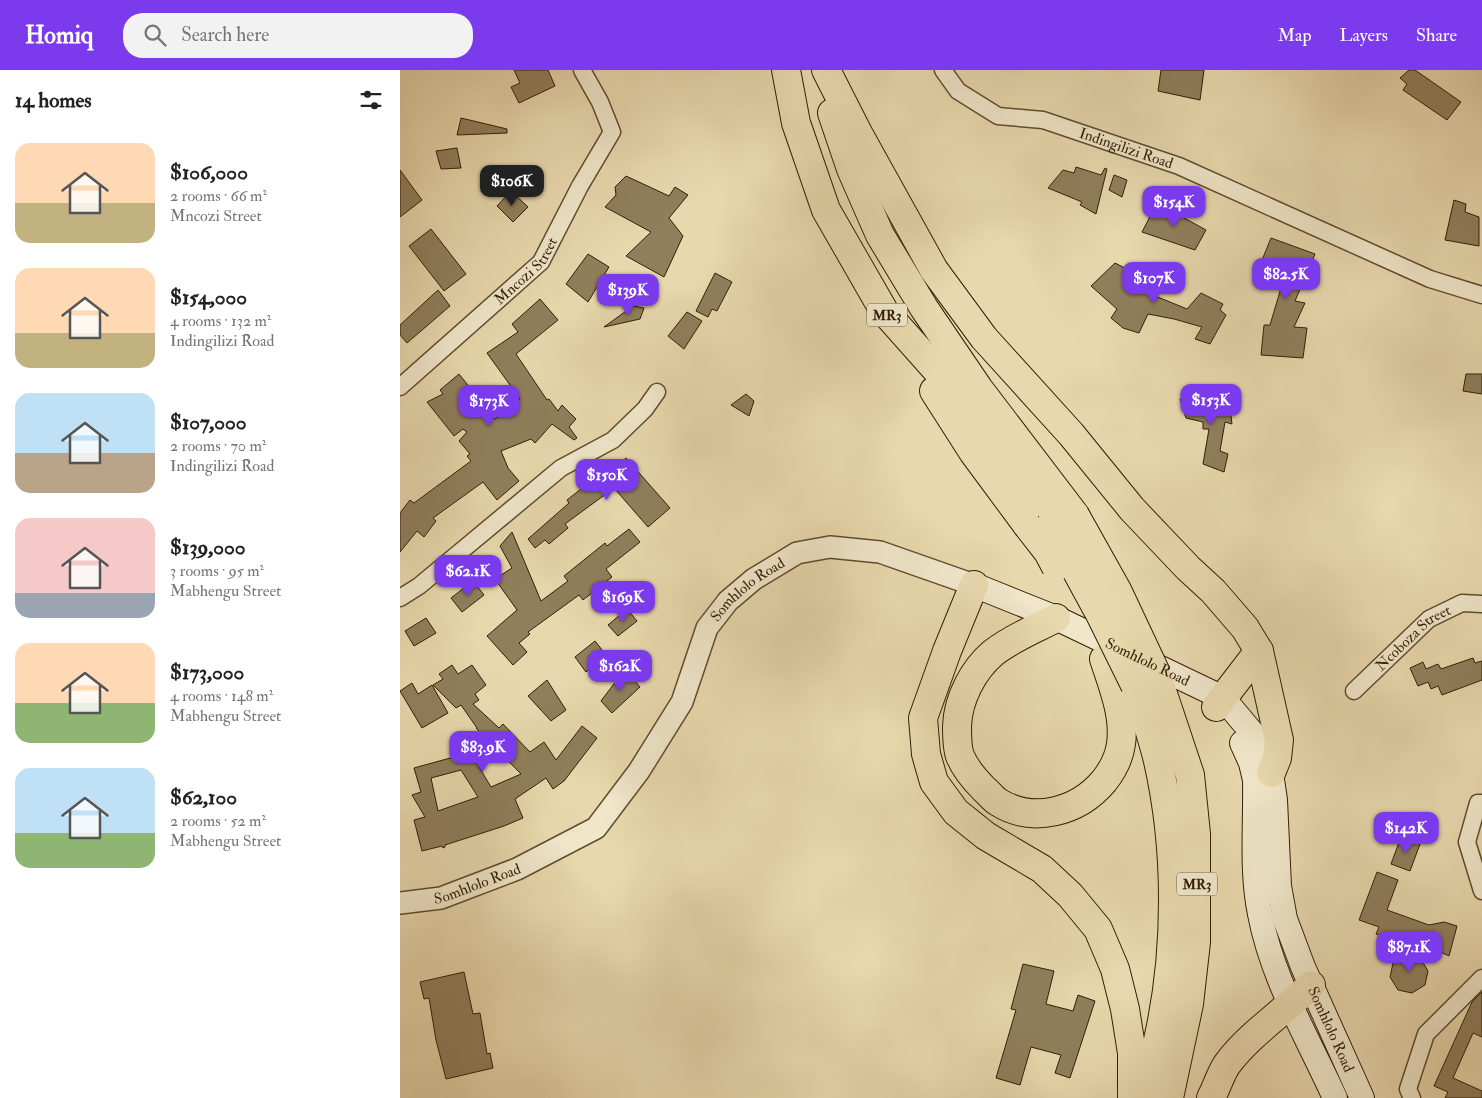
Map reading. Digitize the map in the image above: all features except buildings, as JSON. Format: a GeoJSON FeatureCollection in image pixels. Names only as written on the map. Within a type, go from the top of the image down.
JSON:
{"type":"FeatureCollection","features":[{"type":"Feature","properties":{"kind":"highway","name":"MR3"},"geometry":{"type":"LineString","coordinates":[[786,70],[796,123],[826,210],[884,312],[957,393],[1051,522],[1118,590],[1145,679],[1169,828],[1172,876],[1172,945],[1164,1014],[1149,1080],[1141,1098]]}},
{"type":"Feature","properties":{"kind":"highway","name":"MR3"},"geometry":{"type":"LineString","coordinates":[[824,70],[831,110],[851,169],[880,235],[924,308],[978,389],[1051,522]]}},
{"type":"Feature","properties":{"kind":"highway"},"geometry":{"type":"LineString","coordinates":[[824,70],[934,270],[979,331],[1071,434],[1132,509],[1188,568],[1213,591],[1245,628],[1259,651],[1279,740],[1277,758],[1271,773]]}},
{"type":"Feature","properties":{"kind":"highway"},"geometry":{"type":"LineString","coordinates":[[1051,522],[1048,552],[1104,659],[1121,717],[1121,745],[1111,772],[1097,790],[1084,800],[1055,812],[1039,814],[1025,812],[998,802],[974,780],[960,755],[958,710],[964,693],[979,668],[991,655],[1005,644],[1056,618]]}},
{"type":"Feature","properties":{"kind":"highway"},"geometry":{"type":"LineString","coordinates":[[974,585],[923,718],[926,754],[934,782],[956,812],[986,836],[1042,869],[1070,896],[1098,929],[1115,969],[1125,1009],[1132,1053],[1132,1098]]}},
{"type":"Feature","properties":{"kind":"highway"},"geometry":{"type":"LineString","coordinates":[[1215,699],[1259,651]]}},
{"type":"Feature","properties":{"kind":"highway","name":"MR3"},"geometry":{"type":"LineString","coordinates":[[1145,679],[1190,775],[1196,834],[1197,894],[1195,951],[1189,1004],[1169,1098]]}},
{"type":"Feature","properties":{"kind":"highway"},"geometry":{"type":"LineString","coordinates":[[1212,1098],[1227,1064],[1250,1039],[1310,985]]}},
{"type":"Feature","properties":{"kind":"main road","name":"Somhlolo Road"},"geometry":{"type":"LineString","coordinates":[[974,585],[1056,618],[1215,699],[1254,735],[1271,773],[1275,800],[1281,901],[1285,919],[1310,985],[1362,1098]]}},
{"type":"Feature","properties":{"kind":"main road","name":"Somhlolo Road"},"geometry":{"type":"LineString","coordinates":[[1215,699],[1244,747],[1251,763],[1255,780],[1257,892],[1260,914],[1272,959],[1290,1005],[1335,1098]]}},
{"type":"Feature","properties":{"kind":"street","name":"Mncozi Street"},"geometry":{"type":"LineString","coordinates":[[400,387],[541,262],[580,186],[612,132],[600,102],[582,70]]}},
{"type":"Feature","properties":{"kind":"street","name":"Indingilizi Road"},"geometry":{"type":"LineString","coordinates":[[943,70],[958,91],[998,116],[1042,120],[1179,166],[1430,279],[1482,295]]}},
{"type":"Feature","properties":{"kind":"street"},"geometry":{"type":"LineString","coordinates":[[400,598],[419,586],[561,468],[613,440],[645,409],[657,392]]}},
{"type":"Feature","properties":{"kind":"street","name":"Somhlolo Road"},"geometry":{"type":"LineString","coordinates":[[400,903],[441,898],[517,869],[596,828],[639,771],[682,702],[707,628],[728,600],[754,579],[797,553],[830,547],[880,552],[974,585]]}},
{"type":"Feature","properties":{"kind":"street","name":"Ncoboza Street"},"geometry":{"type":"LineString","coordinates":[[1354,691],[1429,619],[1462,604],[1482,604]]}},
{"type":"Feature","properties":{"kind":"street"},"geometry":{"type":"LineString","coordinates":[[1482,803],[1478,803],[1467,842],[1482,891]]}},
{"type":"Feature","properties":{"kind":"street"},"geometry":{"type":"LineString","coordinates":[[1412,1098],[1408,1089],[1426,1034],[1482,978]]}}]}
